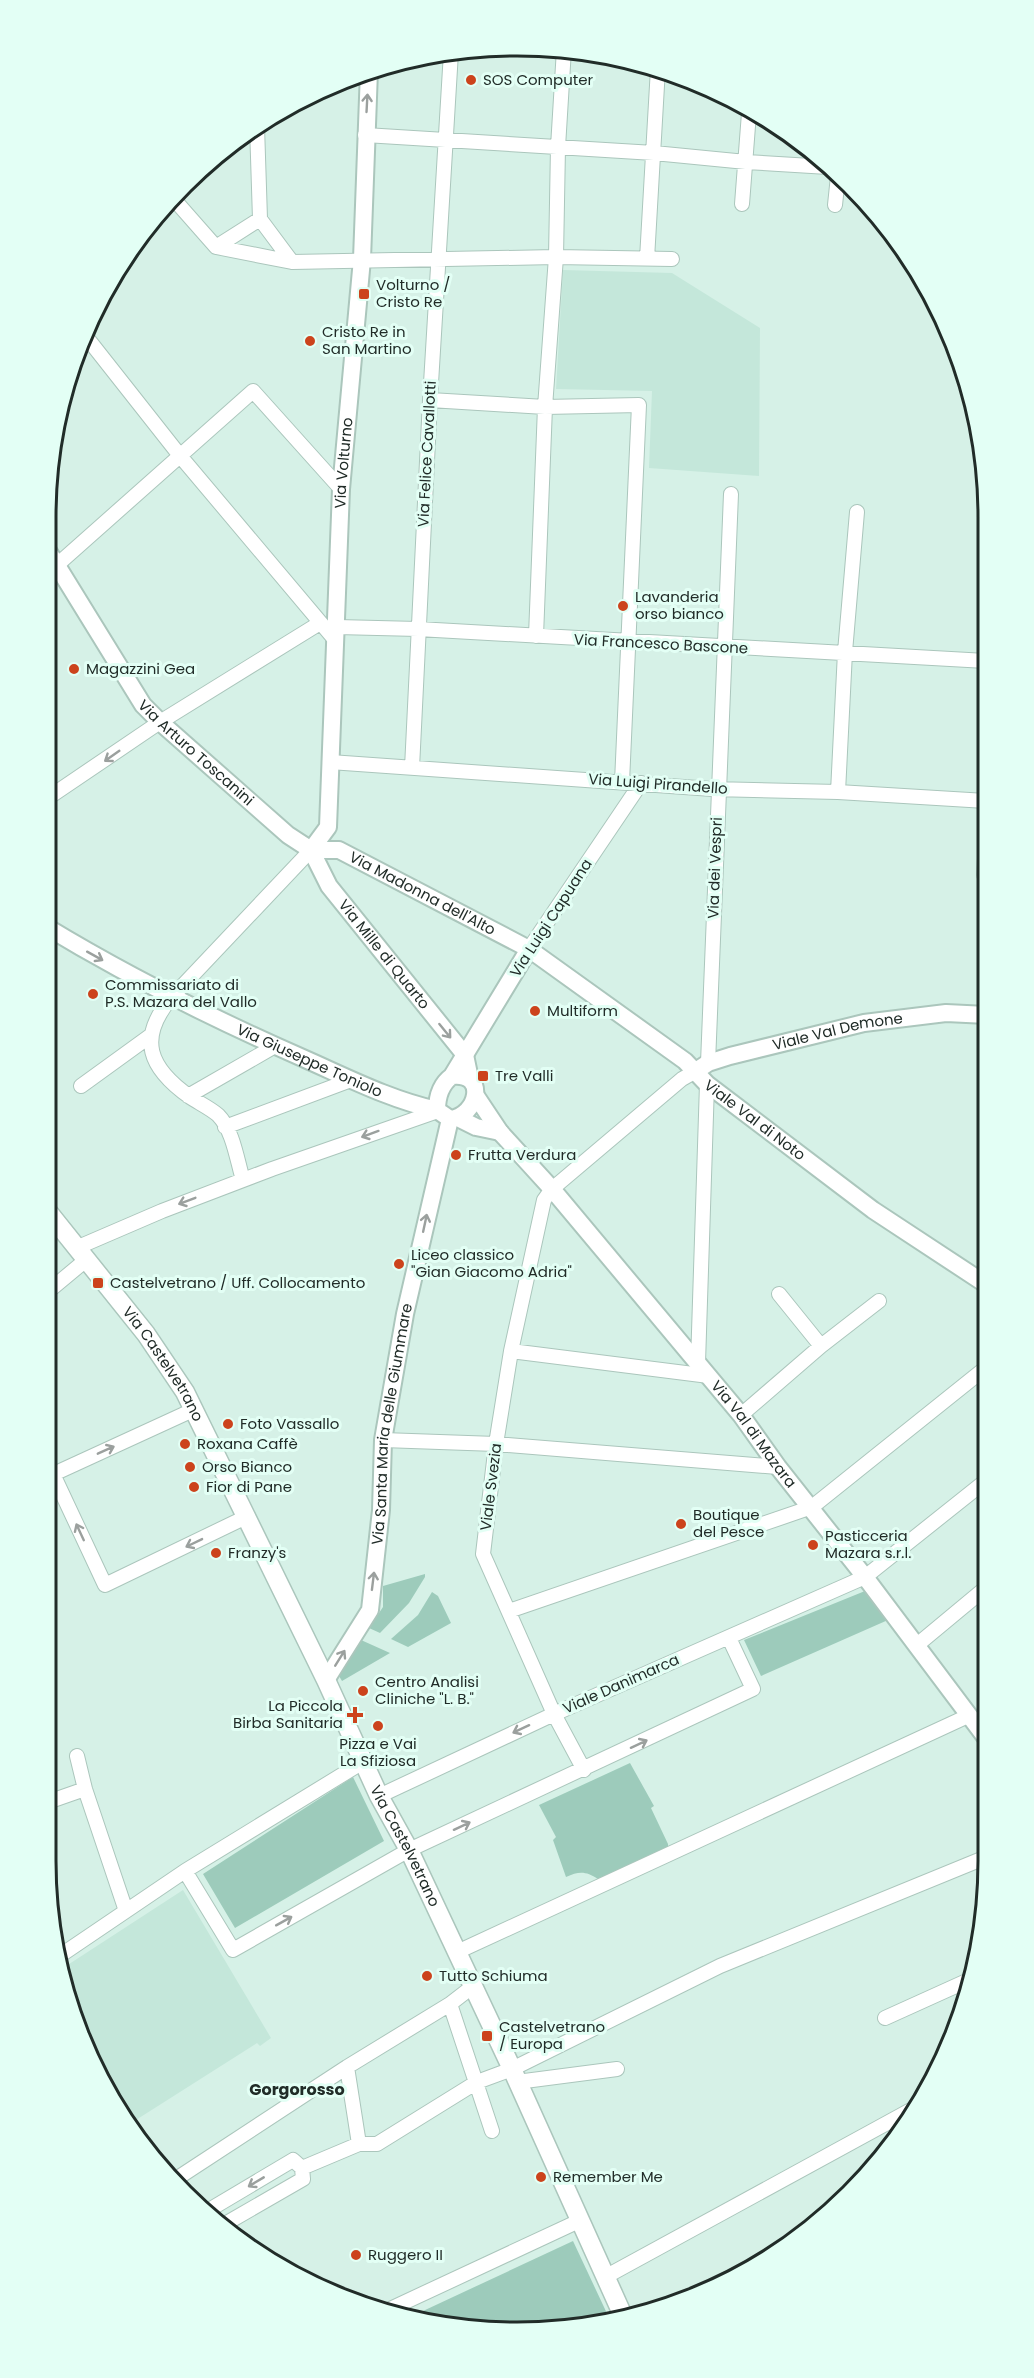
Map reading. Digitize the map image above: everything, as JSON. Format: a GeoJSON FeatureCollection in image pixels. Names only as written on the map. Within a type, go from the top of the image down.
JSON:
{"type":"FeatureCollection","features":[{"type":"Feature","properties":{"kind":"main road","name":"Via Castelvetrano"},"geometry":{"type":"LineString","coordinates":[[56,1222],[146,1334],[185,1392],[326,1680],[379,1796],[409,1850],[515,2076],[621,2311]]}},
{"type":"Feature","properties":{"kind":"street"},"geometry":{"type":"LineString","coordinates":[[537,636],[545,407],[556,257],[558,147],[563,58]]}},
{"type":"Feature","properties":{"kind":"street","name":"Via Felice Cavallotti"},"geometry":{"type":"LineString","coordinates":[[412,768],[430,400],[450,60]]}},
{"type":"Feature","properties":{"kind":"street"},"geometry":{"type":"LineString","coordinates":[[647,260],[658,78]]}},
{"type":"Feature","properties":{"kind":"street","name":"Via Volturno"},"geometry":{"type":"LineString","coordinates":[[311,850],[328,827],[331,630],[362,259],[368,80]]}},
{"type":"Feature","properties":{"kind":"street"},"geometry":{"type":"LineString","coordinates":[[742,204],[749,117]]}},
{"type":"Feature","properties":{"kind":"street"},"geometry":{"type":"LineString","coordinates":[[365,135],[654,153],[817,166]]}},
{"type":"Feature","properties":{"kind":"street"},"geometry":{"type":"LineString","coordinates":[[257,136],[260,219],[292,262]]}},
{"type":"Feature","properties":{"kind":"street"},"geometry":{"type":"LineString","coordinates":[[835,205],[837,185]]}},
{"type":"Feature","properties":{"kind":"street"},"geometry":{"type":"LineString","coordinates":[[179,204],[216,247],[292,262],[556,257],[672,259]]}},
{"type":"Feature","properties":{"kind":"street"},"geometry":{"type":"LineString","coordinates":[[216,247],[260,219]]}},
{"type":"Feature","properties":{"kind":"street"},"geometry":{"type":"LineString","coordinates":[[56,793],[159,722],[331,630],[181,457],[90,342]]}},
{"type":"Feature","properties":{"kind":"street"},"geometry":{"type":"LineString","coordinates":[[57,565],[253,391],[341,489]]}},
{"type":"Feature","properties":{"kind":"street"},"geometry":{"type":"LineString","coordinates":[[430,400],[545,407],[639,405],[622,782]]}},
{"type":"Feature","properties":{"kind":"street","name":"Via dei Vespri"},"geometry":{"type":"LineString","coordinates":[[702,1067],[726,648],[731,494]]}},
{"type":"Feature","properties":{"kind":"street"},"geometry":{"type":"LineString","coordinates":[[838,792],[845,652],[856,512]]}},
{"type":"Feature","properties":{"kind":"street","name":"Via Arturo Toscanini"},"geometry":{"type":"LineString","coordinates":[[57,565],[143,705],[159,722],[288,835],[311,850]]}},
{"type":"Feature","properties":{"kind":"street","name":"Via Francesco Bascone"},"geometry":{"type":"LineString","coordinates":[[331,630],[418,629],[978,660]]}},
{"type":"Feature","properties":{"kind":"street","name":"Via Luigi Pirandello"},"geometry":{"type":"LineString","coordinates":[[330,762],[718,789],[838,792],[978,801]]}},
{"type":"Feature","properties":{"kind":"street","name":"Via Luigi Capuana"},"geometry":{"type":"LineString","coordinates":[[452,1076],[529,949],[641,783]]}},
{"type":"Feature","properties":{"kind":"street"},"geometry":{"type":"LineString","coordinates":[[243,1180],[229,1135],[218,1116],[188,1096],[166,1077],[154,1056],[150,1036],[158,1013],[311,850]]}},
{"type":"Feature","properties":{"kind":"street","name":"Via Madonna dell'Alto"},"geometry":{"type":"LineString","coordinates":[[311,850],[339,850],[529,949]]}},
{"type":"Feature","properties":{"kind":"street","name":"Via Mille di Quarto"},"geometry":{"type":"LineString","coordinates":[[311,850],[329,886],[465,1055]]}},
{"type":"Feature","properties":{"kind":"street","name":"Via Giuseppe Toniolo"},"geometry":{"type":"LineString","coordinates":[[56,932],[171,998],[276,1046],[351,1080],[439,1115],[503,1135]]}},
{"type":"Feature","properties":{"kind":"street","name":"Viale Val di Noto"},"geometry":{"type":"LineString","coordinates":[[529,949],[685,1061],[702,1067],[708,1084],[873,1210],[978,1279]]}},
{"type":"Feature","properties":{"kind":"street","name":"Viale Val Demone"},"geometry":{"type":"LineString","coordinates":[[702,1067],[864,1023],[946,1013],[978,1015]]}},
{"type":"Feature","properties":{"kind":"street"},"geometry":{"type":"LineString","coordinates":[[81,1086],[150,1036]]}},
{"type":"Feature","properties":{"kind":"street"},"geometry":{"type":"LineString","coordinates":[[188,1096],[276,1046]]}},
{"type":"Feature","properties":{"kind":"street"},"geometry":{"type":"LineString","coordinates":[[56,1282],[81,1254],[162,1211],[243,1180],[439,1115],[465,1114],[476,1096],[465,1055]]}},
{"type":"Feature","properties":{"kind":"street"},"geometry":{"type":"LineString","coordinates":[[552,1189],[682,1079],[702,1067]]}},
{"type":"Feature","properties":{"kind":"street"},"geometry":{"type":"LineString","coordinates":[[439,1115],[437,1098],[442,1087],[452,1076],[461,1075],[470,1079]]}},
{"type":"Feature","properties":{"kind":"street"},"geometry":{"type":"LineString","coordinates":[[225,1127],[351,1080]]}},
{"type":"Feature","properties":{"kind":"street"},"geometry":{"type":"LineString","coordinates":[[698,1363],[708,1084]]}},
{"type":"Feature","properties":{"kind":"street","name":"Via Val di Mazara"},"geometry":{"type":"LineString","coordinates":[[476,1096],[503,1135],[552,1189],[741,1415],[778,1467],[812,1507],[978,1728]]}},
{"type":"Feature","properties":{"kind":"street","name":"Via Santa Maria delle Giummare"},"geometry":{"type":"LineString","coordinates":[[326,1680],[370,1610],[381,1510],[383,1440],[439,1115]]}},
{"type":"Feature","properties":{"kind":"street","name":"Viale Svezia"},"geometry":{"type":"LineString","coordinates":[[552,1189],[544,1200],[511,1351],[496,1444],[483,1554],[554,1714],[584,1770]]}},
{"type":"Feature","properties":{"kind":"street"},"geometry":{"type":"LineString","coordinates":[[779,1293],[821,1347]]}},
{"type":"Feature","properties":{"kind":"street"},"geometry":{"type":"LineString","coordinates":[[741,1415],[879,1301]]}},
{"type":"Feature","properties":{"kind":"street"},"geometry":{"type":"LineString","coordinates":[[511,1351],[709,1376]]}},
{"type":"Feature","properties":{"kind":"street"},"geometry":{"type":"LineString","coordinates":[[509,1611],[812,1507],[978,1374]]}},
{"type":"Feature","properties":{"kind":"street"},"geometry":{"type":"LineString","coordinates":[[56,1473],[193,1410]]}},
{"type":"Feature","properties":{"kind":"street"},"geometry":{"type":"LineString","coordinates":[[383,1440],[496,1444],[778,1467]]}},
{"type":"Feature","properties":{"kind":"street","name":"Viale Danimarca"},"geometry":{"type":"LineString","coordinates":[[379,1796],[554,1714],[865,1577],[978,1487]]}},
{"type":"Feature","properties":{"kind":"street"},"geometry":{"type":"LineString","coordinates":[[56,1490],[105,1585],[246,1517]]}},
{"type":"Feature","properties":{"kind":"street"},"geometry":{"type":"LineString","coordinates":[[917,1645],[978,1594]]}},
{"type":"Feature","properties":{"kind":"street"},"geometry":{"type":"LineString","coordinates":[[185,1871],[233,1950],[409,1850],[753,1689],[729,1638]]}},
{"type":"Feature","properties":{"kind":"street"},"geometry":{"type":"LineString","coordinates":[[457,1952],[968,1716]]}},
{"type":"Feature","properties":{"kind":"street"},"geometry":{"type":"LineString","coordinates":[[77,1756],[85,1789],[126,1911]]}},
{"type":"Feature","properties":{"kind":"street"},"geometry":{"type":"LineString","coordinates":[[64,1953],[185,1871],[363,1762]]}},
{"type":"Feature","properties":{"kind":"street"},"geometry":{"type":"LineString","coordinates":[[56,1799],[85,1789]]}},
{"type":"Feature","properties":{"kind":"street"},"geometry":{"type":"LineString","coordinates":[[515,2076],[720,1966],[978,1860]]}},
{"type":"Feature","properties":{"kind":"street"},"geometry":{"type":"LineString","coordinates":[[885,2018],[962,1983]]}},
{"type":"Feature","properties":{"kind":"street"},"geometry":{"type":"LineString","coordinates":[[181,2176],[347,2067],[450,2004],[472,1987]]}},
{"type":"Feature","properties":{"kind":"street"},"geometry":{"type":"LineString","coordinates":[[450,2004],[492,2131]]}},
{"type":"Feature","properties":{"kind":"street"},"geometry":{"type":"LineString","coordinates":[[347,2067],[359,2144]]}},
{"type":"Feature","properties":{"kind":"street"},"geometry":{"type":"LineString","coordinates":[[302,2168],[359,2144],[376,2144],[477,2082],[515,2076],[617,2069]]}},
{"type":"Feature","properties":{"kind":"street"},"geometry":{"type":"LineString","coordinates":[[605,2277],[903,2115]]}},
{"type":"Feature","properties":{"kind":"street"},"geometry":{"type":"LineString","coordinates":[[213,2208],[293,2160],[302,2168],[303,2179],[229,2221]]}},
{"type":"Feature","properties":{"kind":"street"},"geometry":{"type":"LineString","coordinates":[[396,2306],[579,2221]]}},
{"type":"Feature","properties":{"kind":"shaded area"},"geometry":{"type":"Polygon","coordinates":[[[563,270],[672,273],[760,328],[759,476],[649,468],[652,391],[556,389],[563,270]]]}},
{"type":"Feature","properties":{"kind":"shaded area"},"geometry":{"type":"Polygon","coordinates":[[[425,1574],[409,1603],[380,1633],[369,1628],[383,1607],[383,1586],[425,1574]]]}},
{"type":"Feature","properties":{"kind":"shaded area"},"geometry":{"type":"Polygon","coordinates":[[[865,1591],[888,1620],[761,1676],[744,1640],[865,1591]]]}},
{"type":"Feature","properties":{"kind":"shaded area"},"geometry":{"type":"Polygon","coordinates":[[[432,1592],[438,1596],[451,1623],[408,1647],[391,1639],[418,1615],[432,1592]]]}},
{"type":"Feature","properties":{"kind":"shaded area"},"geometry":{"type":"Polygon","coordinates":[[[361,1640],[390,1653],[342,1681],[339,1676],[361,1640]]]}},
{"type":"Feature","properties":{"kind":"shaded area"},"geometry":{"type":"Polygon","coordinates":[[[630,1763],[654,1806],[651,1808],[668,1844],[668,1850],[598,1879],[590,1874],[582,1873],[566,1877],[553,1840],[556,1837],[539,1805],[630,1763]]]}},
{"type":"Feature","properties":{"kind":"shaded area"},"geometry":{"type":"Polygon","coordinates":[[[353,1777],[384,1841],[235,1928],[203,1874],[353,1777]]]}},
{"type":"Feature","properties":{"kind":"shaded area"},"geometry":{"type":"Polygon","coordinates":[[[183,1890],[271,2038],[260,2046],[257,2043],[135,2120],[117,2092],[91,2038],[67,1965],[183,1890]]]}},
{"type":"Feature","properties":{"kind":"shaded area"},"geometry":{"type":"Polygon","coordinates":[[[573,2241],[607,2314],[547,2322],[487,2322],[420,2312],[573,2241]]]}},
{"type":"Feature","properties":{"kind":"place","name":"SOS Computer"},"geometry":{"type":"Point","coordinates":[471,80]}},
{"type":"Feature","properties":{"kind":"place","name":"Volturno / Cristo Re"},"geometry":{"type":"Point","coordinates":[364,294]}},
{"type":"Feature","properties":{"kind":"place","name":"Cristo Re in San Martino"},"geometry":{"type":"Point","coordinates":[310,341]}},
{"type":"Feature","properties":{"kind":"place","name":"Lavanderia orso bianco"},"geometry":{"type":"Point","coordinates":[623,606]}},
{"type":"Feature","properties":{"kind":"place","name":"Magazzini Gea"},"geometry":{"type":"Point","coordinates":[74,669]}},
{"type":"Feature","properties":{"kind":"place","name":"Commissariato di P.S. Mazara del Vallo"},"geometry":{"type":"Point","coordinates":[93,994]}},
{"type":"Feature","properties":{"kind":"place","name":"Multiform"},"geometry":{"type":"Point","coordinates":[535,1011]}},
{"type":"Feature","properties":{"kind":"place","name":"Tre Valli"},"geometry":{"type":"Point","coordinates":[483,1076]}},
{"type":"Feature","properties":{"kind":"place","name":"Frutta Verdura"},"geometry":{"type":"Point","coordinates":[456,1155]}},
{"type":"Feature","properties":{"kind":"place","name":"Liceo classico \"Gian Giacomo Adria\""},"geometry":{"type":"Point","coordinates":[399,1264]}},
{"type":"Feature","properties":{"kind":"place","name":"Castelvetrano / Uff. Collocamento"},"geometry":{"type":"Point","coordinates":[98,1283]}},
{"type":"Feature","properties":{"kind":"place","name":"Foto Vassallo"},"geometry":{"type":"Point","coordinates":[228,1424]}},
{"type":"Feature","properties":{"kind":"place","name":"Roxana Caffè"},"geometry":{"type":"Point","coordinates":[185,1444]}},
{"type":"Feature","properties":{"kind":"place","name":"Orso Bianco"},"geometry":{"type":"Point","coordinates":[190,1467]}},
{"type":"Feature","properties":{"kind":"place","name":"Fior di Pane"},"geometry":{"type":"Point","coordinates":[194,1487]}},
{"type":"Feature","properties":{"kind":"place","name":"Boutique del Pesce"},"geometry":{"type":"Point","coordinates":[681,1524]}},
{"type":"Feature","properties":{"kind":"place","name":"Pasticceria Mazara s.r.l."},"geometry":{"type":"Point","coordinates":[813,1545]}},
{"type":"Feature","properties":{"kind":"place","name":"Franzy's"},"geometry":{"type":"Point","coordinates":[216,1553]}},
{"type":"Feature","properties":{"kind":"place","name":"Centro Analisi Cliniche \"L. B.\""},"geometry":{"type":"Point","coordinates":[363,1691]}},
{"type":"Feature","properties":{"kind":"place","name":"La Piccola Birba Sanitaria"},"geometry":{"type":"Point","coordinates":[355,1715]}},
{"type":"Feature","properties":{"kind":"place","name":"Pizza e Vai La Sfiziosa"},"geometry":{"type":"Point","coordinates":[378,1726]}},
{"type":"Feature","properties":{"kind":"place","name":"Tutto Schiuma"},"geometry":{"type":"Point","coordinates":[427,1976]}},
{"type":"Feature","properties":{"kind":"place","name":"Castelvetrano / Europa"},"geometry":{"type":"Point","coordinates":[487,2036]}},
{"type":"Feature","properties":{"kind":"place","name":"Remember Me"},"geometry":{"type":"Point","coordinates":[541,2177]}},
{"type":"Feature","properties":{"kind":"place","name":"Ruggero II"},"geometry":{"type":"Point","coordinates":[356,2255]}},
{"type":"Feature","properties":{"kind":"district","name":"Gorgorosso"},"geometry":{"type":"Point","coordinates":[297,2089]}}]}
